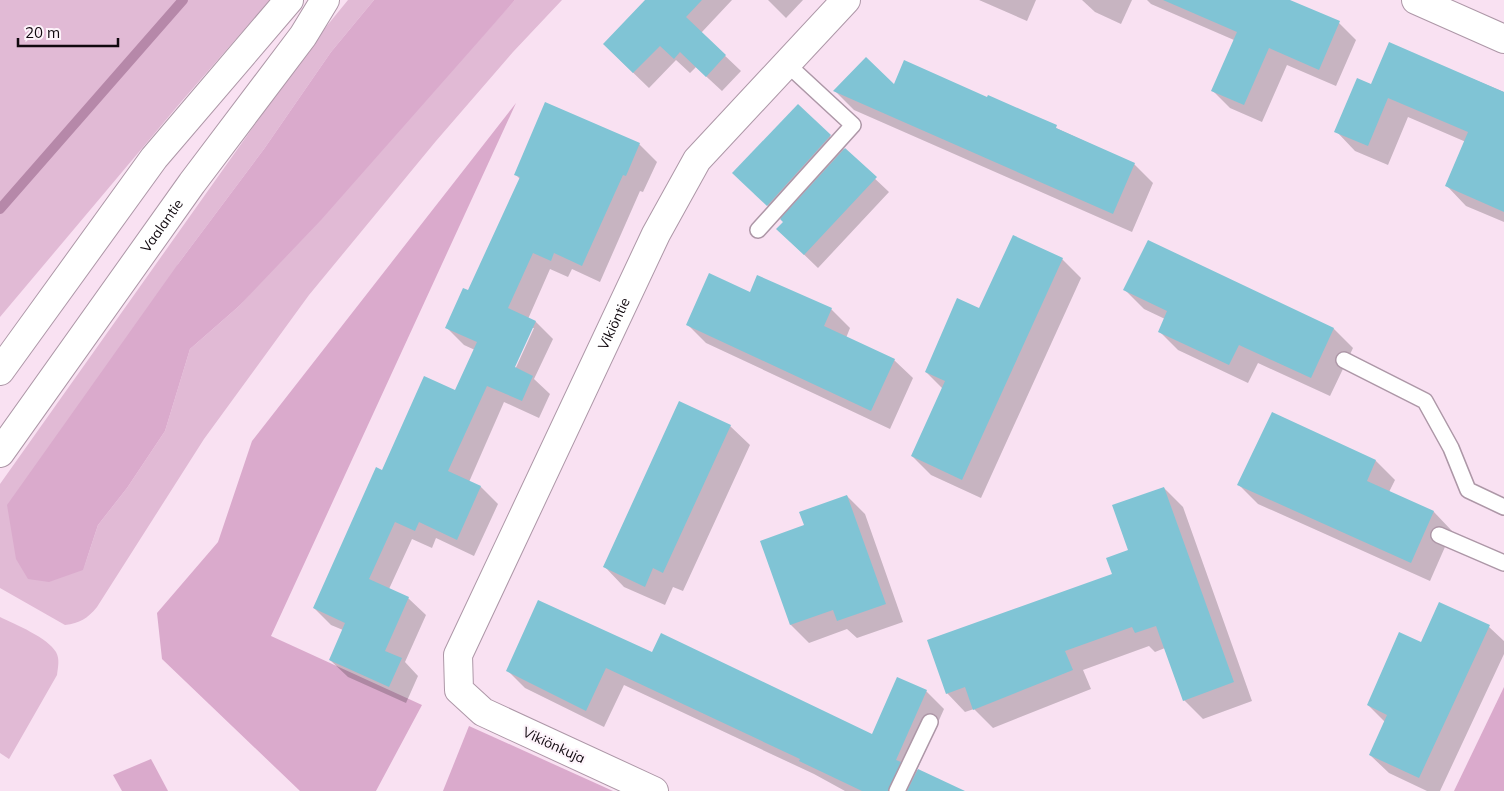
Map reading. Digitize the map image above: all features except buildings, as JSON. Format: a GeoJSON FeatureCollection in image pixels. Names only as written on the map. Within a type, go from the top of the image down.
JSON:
{"type":"FeatureCollection","features":[{"type":"Feature","properties":{"kind":"street"},"geometry":{"type":"LineString","coordinates":[[0,371],[154,158],[289,0]]}},
{"type":"Feature","properties":{"kind":"street","name":"Vaalantie"},"geometry":{"type":"LineString","coordinates":[[0,453],[192,183],[303,36],[325,0]]}},
{"type":"Feature","properties":{"kind":"street","name":"Vikiöntie"},"geometry":{"type":"LineString","coordinates":[[459,690],[458,654],[656,234],[697,160],[846,0]]}},
{"type":"Feature","properties":{"kind":"street"},"geometry":{"type":"LineString","coordinates":[[1416,0],[1504,39]]}},
{"type":"Feature","properties":{"kind":"street","name":"Vikiönkuja"},"geometry":{"type":"LineString","coordinates":[[459,690],[483,712],[654,791]]}},
{"type":"Feature","properties":{"kind":"lane"},"geometry":{"type":"LineString","coordinates":[[758,230],[853,125],[787,64]]}},
{"type":"Feature","properties":{"kind":"lane"},"geometry":{"type":"LineString","coordinates":[[1344,360],[1425,400],[1451,448],[1468,490],[1504,506]]}},
{"type":"Feature","properties":{"kind":"lane"},"geometry":{"type":"LineString","coordinates":[[1439,535],[1504,563]]}},
{"type":"Feature","properties":{"kind":"lane"},"geometry":{"type":"LineString","coordinates":[[897,791],[930,722]]}},
{"type":"Feature","properties":{"kind":"shaded area"},"geometry":{"type":"Polygon","coordinates":[[[0,0],[270,0],[181,102],[0,317],[0,0]]]}},
{"type":"Feature","properties":{"kind":"shaded area"},"geometry":{"type":"Polygon","coordinates":[[[348,0],[374,0],[331,52],[264,149],[178,264],[83,570],[98,525],[127,488],[165,431],[190,349],[238,307],[515,0],[562,0],[513,52],[436,141],[309,295],[204,439],[97,607],[83,620],[65,625],[0,588],[0,484],[312,44],[348,0]]]}},
{"type":"Feature","properties":{"kind":"shaded area"},"geometry":{"type":"Polygon","coordinates":[[[374,0],[515,0],[321,220],[238,307],[190,349],[165,431],[127,488],[98,525],[83,570],[49,582],[28,579],[16,559],[7,505],[178,264],[264,149],[331,52],[374,0]]]}},
{"type":"Feature","properties":{"kind":"shaded area"},"geometry":{"type":"Polygon","coordinates":[[[516,103],[271,636],[422,705],[376,791],[300,791],[162,659],[157,613],[218,542],[252,441],[516,103]]]}},
{"type":"Feature","properties":{"kind":"shaded area"},"geometry":{"type":"Polygon","coordinates":[[[0,617],[31,632],[46,642],[56,652],[58,660],[57,675],[9,759],[0,753],[0,617]]]}},
{"type":"Feature","properties":{"kind":"shaded area"},"geometry":{"type":"Polygon","coordinates":[[[1504,687],[1504,791],[1454,791],[1504,687]]]}},
{"type":"Feature","properties":{"kind":"shaded area"},"geometry":{"type":"Polygon","coordinates":[[[469,726],[613,791],[443,791],[469,726]]]}},
{"type":"Feature","properties":{"kind":"shaded area"},"geometry":{"type":"Polygon","coordinates":[[[151,759],[168,791],[122,791],[113,775],[151,759]]]}},
{"type":"Feature","properties":{"kind":"waterway"},"geometry":{"type":"LineString","coordinates":[[0,209],[183,0]]}}]}
